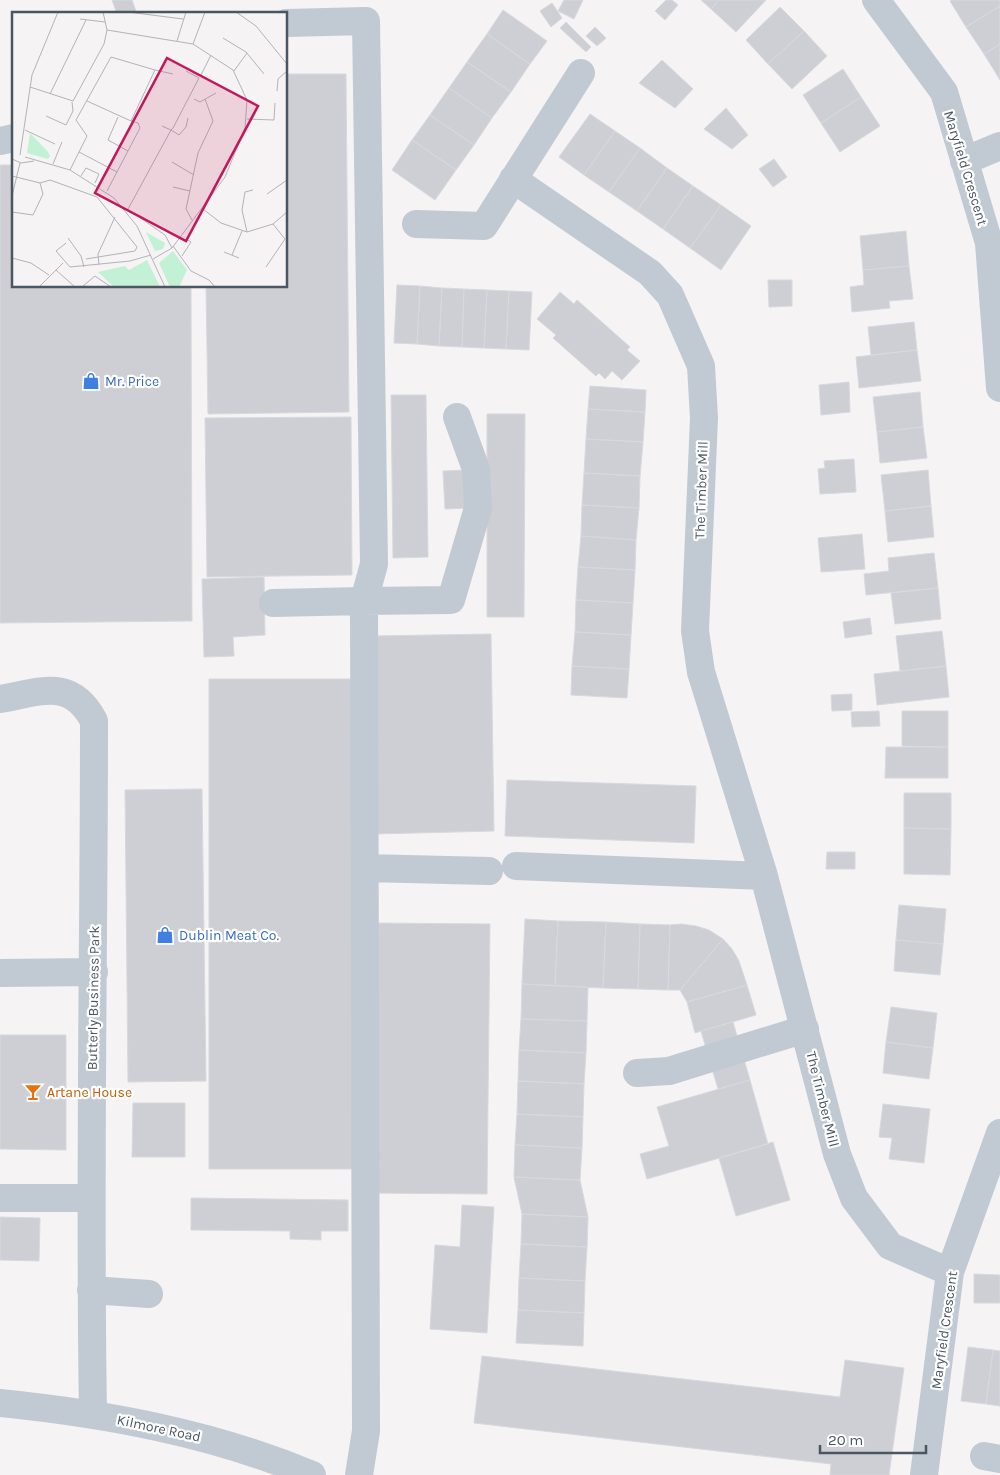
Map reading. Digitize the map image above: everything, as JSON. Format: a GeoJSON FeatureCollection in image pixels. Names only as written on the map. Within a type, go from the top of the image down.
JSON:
{"type":"FeatureCollection","features":[{"type":"Feature","properties":{"kind":"street","name":"Maryfield Crescent"},"geometry":{"type":"LineString","coordinates":[[876,0],[944,92],[989,243],[1000,388]]}},
{"type":"Feature","properties":{"kind":"street"},"geometry":{"type":"LineString","coordinates":[[288,23],[366,21],[374,564],[364,601],[366,1431],[359,1475]]}},
{"type":"Feature","properties":{"kind":"street"},"geometry":{"type":"LineString","coordinates":[[416,224],[484,226],[581,73]]}},
{"type":"Feature","properties":{"kind":"street"},"geometry":{"type":"LineString","coordinates":[[964,161],[1000,146]]}},
{"type":"Feature","properties":{"kind":"street","name":"The Timber Mill"},"geometry":{"type":"LineString","coordinates":[[514,179],[650,273],[670,295],[701,366],[704,418],[695,631],[701,672],[764,876],[837,1154],[854,1198],[890,1246],[950,1272]]}},
{"type":"Feature","properties":{"kind":"street"},"geometry":{"type":"LineString","coordinates":[[273,603],[451,600],[478,508],[476,469],[457,417]]}},
{"type":"Feature","properties":{"kind":"street","name":"Butterly Business Park"},"geometry":{"type":"LineString","coordinates":[[0,699],[52,690],[74,695],[86,706],[94,722],[94,972],[90,1198],[93,1414]]}},
{"type":"Feature","properties":{"kind":"street"},"geometry":{"type":"LineString","coordinates":[[516,866],[764,876]]}},
{"type":"Feature","properties":{"kind":"street"},"geometry":{"type":"LineString","coordinates":[[365,868],[489,871]]}},
{"type":"Feature","properties":{"kind":"street"},"geometry":{"type":"LineString","coordinates":[[0,973],[94,972]]}},
{"type":"Feature","properties":{"kind":"street"},"geometry":{"type":"LineString","coordinates":[[637,1073],[669,1070],[805,1029]]}},
{"type":"Feature","properties":{"kind":"street","name":"Maryfield Crescent"},"geometry":{"type":"LineString","coordinates":[[924,1475],[950,1272],[1000,1133]]}},
{"type":"Feature","properties":{"kind":"street"},"geometry":{"type":"LineString","coordinates":[[0,1198],[90,1198]]}},
{"type":"Feature","properties":{"kind":"street"},"geometry":{"type":"LineString","coordinates":[[91,1290],[149,1294]]}},
{"type":"Feature","properties":{"kind":"street","name":"Kilmore Road"},"geometry":{"type":"LineString","coordinates":[[0,1403],[93,1414],[188,1433],[231,1445],[312,1475]]}},
{"type":"Feature","properties":{"kind":"building"},"geometry":{"type":"Polygon","coordinates":[[[112,0],[132,0],[136,12],[116,12],[112,0]]]}},
{"type":"Feature","properties":{"kind":"building"},"geometry":{"type":"Polygon","coordinates":[[[564,0],[583,0],[574,19],[558,11],[564,0]]]}},
{"type":"Feature","properties":{"kind":"building"},"geometry":{"type":"Polygon","coordinates":[[[666,0],[672,0],[678,5],[665,20],[655,11],[666,0]]]}},
{"type":"Feature","properties":{"kind":"building"},"geometry":{"type":"Polygon","coordinates":[[[701,0],[719,0],[711,9],[701,0]]]}},
{"type":"Feature","properties":{"kind":"building"},"geometry":{"type":"Polygon","coordinates":[[[719,0],[766,0],[736,32],[711,9],[719,0]]]}},
{"type":"Feature","properties":{"kind":"building"},"geometry":{"type":"Polygon","coordinates":[[[1000,0],[1000,6],[966,27],[950,1],[1000,0]]]}},
{"type":"Feature","properties":{"kind":"building"},"geometry":{"type":"Polygon","coordinates":[[[552,3],[562,18],[551,27],[540,11],[552,3]]]}},
{"type":"Feature","properties":{"kind":"building"},"geometry":{"type":"Polygon","coordinates":[[[1000,6],[1000,44],[984,54],[966,27],[1000,6]]]}},
{"type":"Feature","properties":{"kind":"building"},"geometry":{"type":"Polygon","coordinates":[[[780,7],[804,31],[768,64],[746,40],[780,7]]]}},
{"type":"Feature","properties":{"kind":"building"},"geometry":{"type":"Polygon","coordinates":[[[503,10],[547,41],[530,64],[487,34],[503,10]]]}},
{"type":"Feature","properties":{"kind":"building"},"geometry":{"type":"Polygon","coordinates":[[[566,22],[591,47],[586,52],[560,28],[566,22]]]}},
{"type":"Feature","properties":{"kind":"building"},"geometry":{"type":"Polygon","coordinates":[[[595,27],[606,38],[597,46],[586,36],[595,27]]]}},
{"type":"Feature","properties":{"kind":"building"},"geometry":{"type":"Polygon","coordinates":[[[804,31],[827,56],[792,89],[768,64],[804,31]]]}},
{"type":"Feature","properties":{"kind":"building"},"geometry":{"type":"Polygon","coordinates":[[[487,34],[530,64],[511,92],[467,62],[487,34]]]}},
{"type":"Feature","properties":{"kind":"building"},"geometry":{"type":"Polygon","coordinates":[[[1000,44],[1000,80],[984,54],[1000,44]]]}},
{"type":"Feature","properties":{"kind":"building"},"geometry":{"type":"Polygon","coordinates":[[[662,60],[693,89],[675,108],[639,83],[662,60]]]}},
{"type":"Feature","properties":{"kind":"building"},"geometry":{"type":"Polygon","coordinates":[[[467,62],[511,92],[492,118],[449,88],[467,62]]]}},
{"type":"Feature","properties":{"kind":"building"},"geometry":{"type":"Polygon","coordinates":[[[843,69],[861,97],[821,123],[803,95],[843,69]]]}},
{"type":"Feature","properties":{"kind":"building"},"geometry":{"type":"Polygon","coordinates":[[[288,74],[346,74],[349,412],[208,414],[206,288],[288,288],[288,74]]]}},
{"type":"Feature","properties":{"kind":"building"},"geometry":{"type":"Polygon","coordinates":[[[449,88],[492,118],[474,145],[430,115],[449,88]]]}},
{"type":"Feature","properties":{"kind":"building"},"geometry":{"type":"Polygon","coordinates":[[[861,97],[880,126],[840,152],[821,123],[861,97]]]}},
{"type":"Feature","properties":{"kind":"building"},"geometry":{"type":"Polygon","coordinates":[[[726,108],[748,135],[732,149],[704,129],[726,108]]]}},
{"type":"Feature","properties":{"kind":"building"},"geometry":{"type":"Polygon","coordinates":[[[590,114],[615,131],[584,175],[559,157],[590,114]]]}},
{"type":"Feature","properties":{"kind":"building"},"geometry":{"type":"Polygon","coordinates":[[[430,115],[474,145],[456,170],[412,140],[430,115]]]}},
{"type":"Feature","properties":{"kind":"building"},"geometry":{"type":"Polygon","coordinates":[[[615,131],[640,148],[609,192],[584,175],[615,131]]]}},
{"type":"Feature","properties":{"kind":"building"},"geometry":{"type":"Polygon","coordinates":[[[412,140],[456,170],[435,200],[392,170],[412,140]]]}},
{"type":"Feature","properties":{"kind":"building"},"geometry":{"type":"Polygon","coordinates":[[[640,148],[667,168],[637,211],[609,192],[640,148]]]}},
{"type":"Feature","properties":{"kind":"building"},"geometry":{"type":"Polygon","coordinates":[[[774,159],[787,177],[773,187],[759,169],[774,159]]]}},
{"type":"Feature","properties":{"kind":"building"},"geometry":{"type":"Polygon","coordinates":[[[0,165],[12,165],[12,288],[191,288],[192,621],[0,623],[0,165]]]}},
{"type":"Feature","properties":{"kind":"building"},"geometry":{"type":"Polygon","coordinates":[[[667,168],[693,186],[663,229],[637,211],[667,168]]]}},
{"type":"Feature","properties":{"kind":"building"},"geometry":{"type":"Polygon","coordinates":[[[693,186],[721,205],[690,248],[663,229],[693,186]]]}},
{"type":"Feature","properties":{"kind":"building"},"geometry":{"type":"Polygon","coordinates":[[[721,205],[751,226],[721,270],[690,248],[721,205]]]}},
{"type":"Feature","properties":{"kind":"building"},"geometry":{"type":"Polygon","coordinates":[[[906,231],[909,266],[863,270],[860,236],[906,231]]]}},
{"type":"Feature","properties":{"kind":"building"},"geometry":{"type":"Polygon","coordinates":[[[909,266],[913,299],[889,301],[890,308],[852,312],[850,287],[864,285],[863,270],[909,266]]]}},
{"type":"Feature","properties":{"kind":"building"},"geometry":{"type":"Polygon","coordinates":[[[768,280],[792,280],[792,306],[769,307],[768,280]]]}},
{"type":"Feature","properties":{"kind":"building"},"geometry":{"type":"Polygon","coordinates":[[[397,285],[420,286],[417,344],[394,343],[397,285]]]}},
{"type":"Feature","properties":{"kind":"building"},"geometry":{"type":"Polygon","coordinates":[[[420,286],[442,288],[439,346],[417,344],[420,286]]]}},
{"type":"Feature","properties":{"kind":"building"},"geometry":{"type":"Polygon","coordinates":[[[442,288],[464,289],[462,347],[439,346],[442,288]]]}},
{"type":"Feature","properties":{"kind":"building"},"geometry":{"type":"Polygon","coordinates":[[[464,289],[487,290],[484,348],[462,347],[464,289]]]}},
{"type":"Feature","properties":{"kind":"building"},"geometry":{"type":"Polygon","coordinates":[[[487,290],[509,291],[506,349],[484,348],[487,290]]]}},
{"type":"Feature","properties":{"kind":"building"},"geometry":{"type":"Polygon","coordinates":[[[509,291],[532,292],[529,350],[506,349],[509,291]]]}},
{"type":"Feature","properties":{"kind":"building"},"geometry":{"type":"Polygon","coordinates":[[[560,292],[574,304],[577,300],[630,347],[627,350],[640,361],[622,380],[612,371],[605,379],[599,373],[596,376],[553,338],[556,335],[537,319],[560,292]]]}},
{"type":"Feature","properties":{"kind":"building"},"geometry":{"type":"Polygon","coordinates":[[[914,322],[917,350],[871,355],[868,327],[914,322]]]}},
{"type":"Feature","properties":{"kind":"building"},"geometry":{"type":"Polygon","coordinates":[[[917,350],[921,381],[859,388],[856,357],[917,350]]]}},
{"type":"Feature","properties":{"kind":"building"},"geometry":{"type":"Polygon","coordinates":[[[849,382],[850,412],[821,415],[819,385],[849,382]]]}},
{"type":"Feature","properties":{"kind":"building"},"geometry":{"type":"Polygon","coordinates":[[[590,386],[646,390],[645,412],[588,409],[590,386]]]}},
{"type":"Feature","properties":{"kind":"building"},"geometry":{"type":"Polygon","coordinates":[[[920,392],[923,427],[877,432],[873,397],[920,392]]]}},
{"type":"Feature","properties":{"kind":"building"},"geometry":{"type":"Polygon","coordinates":[[[391,395],[426,395],[428,557],[393,558],[391,395]]]}},
{"type":"Feature","properties":{"kind":"building"},"geometry":{"type":"Polygon","coordinates":[[[588,409],[645,412],[643,442],[586,439],[588,409]]]}},
{"type":"Feature","properties":{"kind":"building"},"geometry":{"type":"Polygon","coordinates":[[[487,414],[525,414],[524,617],[487,617],[487,414]]]}},
{"type":"Feature","properties":{"kind":"building"},"geometry":{"type":"Polygon","coordinates":[[[351,417],[352,575],[207,577],[205,418],[351,417]]]}},
{"type":"Feature","properties":{"kind":"building"},"geometry":{"type":"Polygon","coordinates":[[[923,427],[927,458],[880,463],[877,432],[923,427]]]}},
{"type":"Feature","properties":{"kind":"building"},"geometry":{"type":"Polygon","coordinates":[[[586,439],[643,442],[640,476],[584,473],[586,439]]]}},
{"type":"Feature","properties":{"kind":"building"},"geometry":{"type":"Polygon","coordinates":[[[854,459],[856,492],[820,494],[818,469],[825,468],[824,461],[854,459]]]}},
{"type":"Feature","properties":{"kind":"building"},"geometry":{"type":"Polygon","coordinates":[[[467,470],[469,508],[445,509],[443,471],[467,470]]]}},
{"type":"Feature","properties":{"kind":"building"},"geometry":{"type":"Polygon","coordinates":[[[928,470],[931,506],[885,511],[881,475],[928,470]]]}},
{"type":"Feature","properties":{"kind":"building"},"geometry":{"type":"Polygon","coordinates":[[[584,473],[640,476],[639,508],[582,505],[584,473]]]}},
{"type":"Feature","properties":{"kind":"building"},"geometry":{"type":"Polygon","coordinates":[[[582,505],[639,508],[636,540],[581,536],[582,505]]]}},
{"type":"Feature","properties":{"kind":"building"},"geometry":{"type":"Polygon","coordinates":[[[931,506],[934,537],[888,542],[885,511],[931,506]]]}},
{"type":"Feature","properties":{"kind":"building"},"geometry":{"type":"Polygon","coordinates":[[[862,534],[865,569],[821,572],[818,538],[862,534]]]}},
{"type":"Feature","properties":{"kind":"building"},"geometry":{"type":"Polygon","coordinates":[[[581,536],[636,540],[635,570],[578,567],[581,536]]]}},
{"type":"Feature","properties":{"kind":"building"},"geometry":{"type":"Polygon","coordinates":[[[934,553],[938,588],[866,595],[864,574],[889,571],[888,558],[934,553]]]}},
{"type":"Feature","properties":{"kind":"building"},"geometry":{"type":"Polygon","coordinates":[[[578,567],[635,570],[633,603],[576,600],[578,567]]]}},
{"type":"Feature","properties":{"kind":"building"},"geometry":{"type":"Polygon","coordinates":[[[264,577],[265,635],[233,637],[234,656],[204,657],[202,579],[264,577]]]}},
{"type":"Feature","properties":{"kind":"building"},"geometry":{"type":"Polygon","coordinates":[[[938,588],[941,619],[895,624],[891,593],[938,588]]]}},
{"type":"Feature","properties":{"kind":"building"},"geometry":{"type":"Polygon","coordinates":[[[576,600],[633,603],[631,635],[575,632],[576,600]]]}},
{"type":"Feature","properties":{"kind":"building"},"geometry":{"type":"Polygon","coordinates":[[[870,618],[872,634],[845,638],[843,622],[870,618]]]}},
{"type":"Feature","properties":{"kind":"building"},"geometry":{"type":"Polygon","coordinates":[[[942,631],[946,666],[900,671],[896,636],[942,631]]]}},
{"type":"Feature","properties":{"kind":"building"},"geometry":{"type":"Polygon","coordinates":[[[575,632],[631,635],[629,669],[572,666],[575,632]]]}},
{"type":"Feature","properties":{"kind":"building"},"geometry":{"type":"Polygon","coordinates":[[[491,634],[494,831],[375,834],[372,636],[491,634]]]}},
{"type":"Feature","properties":{"kind":"building"},"geometry":{"type":"Polygon","coordinates":[[[572,666],[629,669],[627,698],[571,695],[572,666]]]}},
{"type":"Feature","properties":{"kind":"building"},"geometry":{"type":"Polygon","coordinates":[[[946,666],[949,697],[877,705],[874,674],[946,666]]]}},
{"type":"Feature","properties":{"kind":"building"},"geometry":{"type":"Polygon","coordinates":[[[209,679],[351,679],[361,1169],[209,1169],[209,679]]]}},
{"type":"Feature","properties":{"kind":"building"},"geometry":{"type":"Polygon","coordinates":[[[852,694],[852,710],[832,711],[831,695],[852,694]]]}},
{"type":"Feature","properties":{"kind":"building"},"geometry":{"type":"Polygon","coordinates":[[[879,711],[880,726],[852,727],[851,712],[879,711]]]}},
{"type":"Feature","properties":{"kind":"building"},"geometry":{"type":"Polygon","coordinates":[[[902,711],[948,711],[948,747],[902,746],[902,711]]]}},
{"type":"Feature","properties":{"kind":"building"},"geometry":{"type":"Polygon","coordinates":[[[886,747],[948,747],[948,778],[885,778],[886,747]]]}},
{"type":"Feature","properties":{"kind":"building"},"geometry":{"type":"Polygon","coordinates":[[[507,780],[696,786],[694,843],[505,836],[507,780]]]}},
{"type":"Feature","properties":{"kind":"building","name":"Dublin Meat Co."},"geometry":{"type":"Polygon","coordinates":[[[202,789],[206,1081],[128,1082],[125,790],[202,789]]]}},
{"type":"Feature","properties":{"kind":"building"},"geometry":{"type":"Polygon","coordinates":[[[904,793],[951,793],[951,829],[904,828],[904,793]]]}},
{"type":"Feature","properties":{"kind":"building"},"geometry":{"type":"Polygon","coordinates":[[[904,828],[951,829],[950,875],[904,874],[904,828]]]}},
{"type":"Feature","properties":{"kind":"building"},"geometry":{"type":"Polygon","coordinates":[[[827,852],[855,852],[855,869],[826,869],[827,852]]]}},
{"type":"Feature","properties":{"kind":"building"},"geometry":{"type":"Polygon","coordinates":[[[899,905],[946,909],[943,944],[896,940],[899,905]]]}},
{"type":"Feature","properties":{"kind":"building"},"geometry":{"type":"Polygon","coordinates":[[[525,919],[558,921],[555,986],[522,984],[525,919]]]}},
{"type":"Feature","properties":{"kind":"building"},"geometry":{"type":"Polygon","coordinates":[[[558,921],[606,922],[603,988],[555,986],[558,921]]]}},
{"type":"Feature","properties":{"kind":"building"},"geometry":{"type":"Polygon","coordinates":[[[606,922],[640,924],[638,989],[603,988],[606,922]]]}},
{"type":"Feature","properties":{"kind":"building"},"geometry":{"type":"Polygon","coordinates":[[[372,923],[490,924],[487,1194],[369,1193],[372,923]]]}},
{"type":"Feature","properties":{"kind":"building"},"geometry":{"type":"Polygon","coordinates":[[[640,924],[670,925],[668,990],[638,989],[640,924]]]}},
{"type":"Feature","properties":{"kind":"building"},"geometry":{"type":"Polygon","coordinates":[[[681,924],[709,930],[723,939],[680,990],[668,990],[670,925],[681,924]]]}},
{"type":"Feature","properties":{"kind":"building"},"geometry":{"type":"Polygon","coordinates":[[[723,939],[739,961],[747,985],[687,1002],[680,990],[723,939]]]}},
{"type":"Feature","properties":{"kind":"building"},"geometry":{"type":"Polygon","coordinates":[[[896,940],[943,944],[940,975],[894,971],[896,940]]]}},
{"type":"Feature","properties":{"kind":"building"},"geometry":{"type":"Polygon","coordinates":[[[522,984],[588,987],[587,1021],[521,1019],[522,984]]]}},
{"type":"Feature","properties":{"kind":"building"},"geometry":{"type":"Polygon","coordinates":[[[747,985],[756,1015],[695,1033],[687,1002],[747,985]]]}},
{"type":"Feature","properties":{"kind":"building"},"geometry":{"type":"Polygon","coordinates":[[[891,1007],[937,1013],[933,1048],[886,1042],[891,1007]]]}},
{"type":"Feature","properties":{"kind":"building"},"geometry":{"type":"Polygon","coordinates":[[[521,1019],[587,1021],[586,1053],[519,1050],[521,1019]]]}},
{"type":"Feature","properties":{"kind":"building"},"geometry":{"type":"Polygon","coordinates":[[[733,1022],[750,1080],[718,1089],[701,1031],[733,1022]]]}},
{"type":"Feature","properties":{"kind":"building","name":"Artane House"},"geometry":{"type":"Polygon","coordinates":[[[0,1035],[66,1035],[66,1150],[0,1149],[0,1035]]]}},
{"type":"Feature","properties":{"kind":"building"},"geometry":{"type":"Polygon","coordinates":[[[886,1042],[933,1048],[929,1079],[883,1073],[886,1042]]]}},
{"type":"Feature","properties":{"kind":"building"},"geometry":{"type":"Polygon","coordinates":[[[519,1050],[586,1053],[584,1084],[518,1081],[519,1050]]]}},
{"type":"Feature","properties":{"kind":"building"},"geometry":{"type":"Polygon","coordinates":[[[750,1080],[768,1144],[647,1179],[640,1154],[669,1146],[657,1107],[750,1080]]]}},
{"type":"Feature","properties":{"kind":"building"},"geometry":{"type":"Polygon","coordinates":[[[518,1081],[584,1084],[583,1117],[517,1114],[518,1081]]]}},
{"type":"Feature","properties":{"kind":"building"},"geometry":{"type":"Polygon","coordinates":[[[133,1103],[185,1103],[185,1157],[132,1157],[133,1103]]]}},
{"type":"Feature","properties":{"kind":"building"},"geometry":{"type":"Polygon","coordinates":[[[883,1104],[930,1109],[924,1163],[889,1159],[892,1138],[879,1137],[883,1104]]]}},
{"type":"Feature","properties":{"kind":"building"},"geometry":{"type":"Polygon","coordinates":[[[517,1114],[583,1117],[582,1148],[515,1145],[517,1114]]]}},
{"type":"Feature","properties":{"kind":"building"},"geometry":{"type":"Polygon","coordinates":[[[773,1142],[790,1200],[736,1216],[719,1158],[773,1142]]]}},
{"type":"Feature","properties":{"kind":"building"},"geometry":{"type":"Polygon","coordinates":[[[515,1145],[582,1148],[580,1180],[514,1177],[515,1145]]]}},
{"type":"Feature","properties":{"kind":"building"},"geometry":{"type":"Polygon","coordinates":[[[514,1177],[580,1180],[588,1217],[522,1214],[514,1177]]]}},
{"type":"Feature","properties":{"kind":"building"},"geometry":{"type":"Polygon","coordinates":[[[191,1198],[348,1200],[348,1231],[321,1231],[321,1240],[290,1239],[290,1231],[191,1230],[191,1198]]]}},
{"type":"Feature","properties":{"kind":"building"},"geometry":{"type":"Polygon","coordinates":[[[462,1205],[494,1207],[487,1333],[430,1329],[435,1245],[460,1247],[462,1205]]]}},
{"type":"Feature","properties":{"kind":"building"},"geometry":{"type":"Polygon","coordinates":[[[522,1214],[588,1217],[587,1247],[521,1244],[522,1214]]]}},
{"type":"Feature","properties":{"kind":"building"},"geometry":{"type":"Polygon","coordinates":[[[0,1217],[40,1218],[39,1261],[0,1260],[0,1217]]]}},
{"type":"Feature","properties":{"kind":"building"},"geometry":{"type":"Polygon","coordinates":[[[521,1244],[587,1247],[585,1281],[519,1278],[521,1244]]]}},
{"type":"Feature","properties":{"kind":"building"},"geometry":{"type":"Polygon","coordinates":[[[974,1274],[1000,1275],[1000,1303],[974,1303],[974,1274]]]}},
{"type":"Feature","properties":{"kind":"building"},"geometry":{"type":"Polygon","coordinates":[[[519,1278],[585,1281],[584,1313],[518,1310],[519,1278]]]}},
{"type":"Feature","properties":{"kind":"building"},"geometry":{"type":"Polygon","coordinates":[[[518,1310],[584,1313],[583,1346],[516,1343],[518,1310]]]}},
{"type":"Feature","properties":{"kind":"building"},"geometry":{"type":"Polygon","coordinates":[[[968,1347],[993,1350],[986,1404],[961,1401],[968,1347]]]}},
{"type":"Feature","properties":{"kind":"building"},"geometry":{"type":"Polygon","coordinates":[[[993,1350],[1000,1351],[1000,1406],[986,1404],[993,1350]]]}},
{"type":"Feature","properties":{"kind":"building"},"geometry":{"type":"Polygon","coordinates":[[[482,1356],[840,1397],[845,1360],[904,1368],[889,1475],[830,1475],[831,1464],[474,1423],[482,1356]]]}},
{"type":"Feature","properties":{"kind":"place","name":"Mr. Price"},"geometry":{"type":"Point","coordinates":[91,381]}},
{"type":"Feature","properties":{"kind":"place","name":"Dublin Meat Co."},"geometry":{"type":"Point","coordinates":[165,935]}},
{"type":"Feature","properties":{"kind":"place","name":"Artane House"},"geometry":{"type":"Point","coordinates":[33,1092]}}]}
